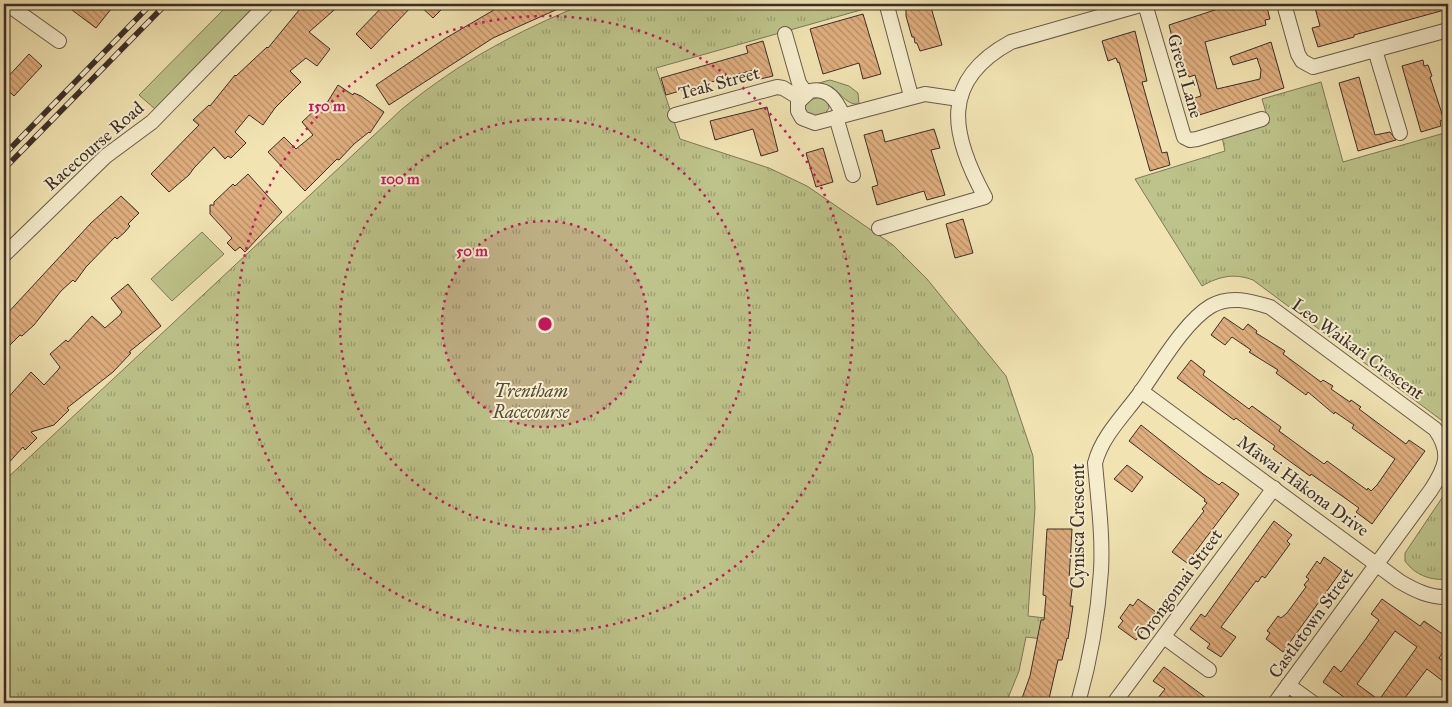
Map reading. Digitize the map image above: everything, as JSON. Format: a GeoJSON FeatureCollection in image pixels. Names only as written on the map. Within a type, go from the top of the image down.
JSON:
{"type":"FeatureCollection","features":[{"type":"Feature","properties":{"kind":"street"},"geometry":{"type":"LineString","coordinates":[[7,4],[59,41]]}},
{"type":"Feature","properties":{"kind":"street","name":"Racecourse Road"},"geometry":{"type":"LineString","coordinates":[[4,255],[106,156],[152,122],[267,4]]}},
{"type":"Feature","properties":{"kind":"street"},"geometry":{"type":"LineString","coordinates":[[879,228],[985,196],[965,158],[960,142],[959,100],[977,66],[999,48],[1011,42],[1145,4]]}},
{"type":"Feature","properties":{"kind":"street","name":"Green Lane"},"geometry":{"type":"LineString","coordinates":[[1145,4],[1184,137],[1190,140],[1197,139],[1262,119]]}},
{"type":"Feature","properties":{"kind":"street"},"geometry":{"type":"LineString","coordinates":[[1284,4],[1298,54],[1307,65],[1322,66],[1448,30]]}},
{"type":"Feature","properties":{"kind":"street"},"geometry":{"type":"LineString","coordinates":[[887,6],[911,96]]}},
{"type":"Feature","properties":{"kind":"street"},"geometry":{"type":"LineString","coordinates":[[785,34],[803,96],[798,111],[806,120],[815,123],[911,96],[932,94],[959,100]]}},
{"type":"Feature","properties":{"kind":"street"},"geometry":{"type":"LineString","coordinates":[[1375,50],[1400,133]]}},
{"type":"Feature","properties":{"kind":"street","name":"Teak Street"},"geometry":{"type":"LineString","coordinates":[[675,114],[777,87],[803,96],[815,90],[829,94],[840,116],[853,175]]}},
{"type":"Feature","properties":{"kind":"street","name":"Leo Waikari Crescent"},"geometry":{"type":"LineString","coordinates":[[1141,391],[1193,321],[1211,306],[1228,300],[1249,300],[1278,313],[1435,429],[1443,443],[1446,455],[1444,471],[1378,564]]}},
{"type":"Feature","properties":{"kind":"street","name":"Māwai Hākona Drive"},"geometry":{"type":"LineString","coordinates":[[1141,391],[1414,590],[1428,595],[1448,596]]}},
{"type":"Feature","properties":{"kind":"street","name":"Cynisca Crescent"},"geometry":{"type":"LineString","coordinates":[[1078,703],[1086,674],[1101,570],[1100,516],[1095,463],[1103,444],[1141,391]]}},
{"type":"Feature","properties":{"kind":"street","name":"Ōrongomai Street"},"geometry":{"type":"LineString","coordinates":[[1114,703],[1274,488]]}},
{"type":"Feature","properties":{"kind":"street","name":"Castletown Street"},"geometry":{"type":"LineString","coordinates":[[1275,703],[1378,564]]}},
{"type":"Feature","properties":{"kind":"street"},"geometry":{"type":"LineString","coordinates":[[1164,637],[1209,670]]}},
{"type":"Feature","properties":{"kind":"street"},"geometry":{"type":"LineString","coordinates":[[1288,685],[1313,703]]}},
{"type":"Feature","properties":{"kind":"green space"},"geometry":{"type":"Polygon","coordinates":[[[229,4],[259,4],[155,109],[139,95],[229,4]]]}},
{"type":"Feature","properties":{"kind":"green space","name":"Trentham Racecourse"},"geometry":{"type":"Polygon","coordinates":[[[584,4],[882,4],[656,68],[680,139],[769,168],[807,186],[893,245],[927,279],[1006,376],[1033,456],[1035,508],[1028,616],[1045,618],[1043,639],[1026,637],[1019,671],[1006,703],[4,703],[4,481],[402,109],[445,76],[489,49],[534,26],[584,4]]]}},
{"type":"Feature","properties":{"kind":"green space"},"geometry":{"type":"Polygon","coordinates":[[[830,80],[849,86],[858,93],[859,104],[853,104],[848,101],[829,86],[815,84],[830,80]]]}},
{"type":"Feature","properties":{"kind":"green space"},"geometry":{"type":"Polygon","coordinates":[[[1321,82],[1343,162],[1448,132],[1448,425],[1253,280],[1233,276],[1215,280],[1202,286],[1135,179],[1225,151],[1222,137],[1269,123],[1262,99],[1321,82]]]}},
{"type":"Feature","properties":{"kind":"green space"},"geometry":{"type":"Polygon","coordinates":[[[820,97],[828,101],[829,108],[824,115],[816,118],[805,112],[804,107],[810,100],[820,97]]]}},
{"type":"Feature","properties":{"kind":"green space"},"geometry":{"type":"Polygon","coordinates":[[[202,232],[224,254],[172,301],[151,279],[202,232]]]}},
{"type":"Feature","properties":{"kind":"green space"},"geometry":{"type":"Polygon","coordinates":[[[1448,489],[1448,579],[1430,578],[1409,566],[1405,561],[1405,553],[1448,489]]]}},
{"type":"Feature","properties":{"kind":"building"},"geometry":{"type":"Polygon","coordinates":[[[64,4],[115,4],[96,28],[64,4]]]}},
{"type":"Feature","properties":{"kind":"building"},"geometry":{"type":"Polygon","coordinates":[[[304,4],[341,4],[309,32],[330,49],[317,66],[306,58],[290,71],[301,82],[275,108],[263,125],[249,115],[235,132],[246,143],[231,158],[228,156],[225,159],[214,147],[189,175],[169,192],[151,174],[199,125],[193,120],[210,106],[235,75],[268,48],[304,4]]]}},
{"type":"Feature","properties":{"kind":"building"},"geometry":{"type":"Polygon","coordinates":[[[385,4],[414,4],[371,49],[356,34],[385,4]]]}},
{"type":"Feature","properties":{"kind":"building"},"geometry":{"type":"Polygon","coordinates":[[[418,4],[447,4],[433,18],[418,4]]]}},
{"type":"Feature","properties":{"kind":"building"},"geometry":{"type":"Polygon","coordinates":[[[504,4],[569,4],[493,38],[389,105],[376,85],[446,38],[504,4]]]}},
{"type":"Feature","properties":{"kind":"building"},"geometry":{"type":"Polygon","coordinates":[[[906,4],[930,4],[942,45],[920,51],[914,37],[912,37],[906,16],[906,4]]]}},
{"type":"Feature","properties":{"kind":"building"},"geometry":{"type":"Polygon","coordinates":[[[1233,4],[1266,4],[1270,19],[1265,20],[1266,25],[1205,42],[1217,89],[1260,79],[1261,70],[1257,58],[1233,65],[1230,57],[1271,42],[1284,88],[1190,118],[1185,101],[1201,96],[1195,75],[1189,77],[1187,70],[1185,70],[1178,44],[1174,45],[1169,25],[1233,4]]]}},
{"type":"Feature","properties":{"kind":"building"},"geometry":{"type":"Polygon","coordinates":[[[1314,4],[1448,4],[1448,9],[1318,47],[1312,28],[1320,26],[1314,4]]]}},
{"type":"Feature","properties":{"kind":"building"},"geometry":{"type":"Polygon","coordinates":[[[863,14],[881,74],[863,79],[859,63],[823,74],[810,29],[863,14]]]}},
{"type":"Feature","properties":{"kind":"building"},"geometry":{"type":"Polygon","coordinates":[[[1135,31],[1147,81],[1142,82],[1162,153],[1167,152],[1170,165],[1150,171],[1119,62],[1116,58],[1108,61],[1102,41],[1135,31]]]}},
{"type":"Feature","properties":{"kind":"building"},"geometry":{"type":"Polygon","coordinates":[[[763,41],[773,76],[756,80],[753,70],[666,95],[661,78],[748,53],[746,46],[763,41]]]}},
{"type":"Feature","properties":{"kind":"building"},"geometry":{"type":"Polygon","coordinates":[[[29,54],[42,66],[14,96],[4,87],[4,81],[29,54]]]}},
{"type":"Feature","properties":{"kind":"building"},"geometry":{"type":"Polygon","coordinates":[[[1423,60],[1424,66],[1428,65],[1432,76],[1430,77],[1444,120],[1440,121],[1441,126],[1421,132],[1402,66],[1423,60]]]}},
{"type":"Feature","properties":{"kind":"building"},"geometry":{"type":"Polygon","coordinates":[[[1359,77],[1375,135],[1390,132],[1396,140],[1358,151],[1339,83],[1359,77]]]}},
{"type":"Feature","properties":{"kind":"building"},"geometry":{"type":"Polygon","coordinates":[[[338,85],[353,95],[354,93],[361,96],[384,112],[370,133],[354,144],[339,160],[337,159],[305,191],[268,152],[284,137],[296,149],[313,135],[302,122],[318,107],[322,111],[338,85]]]}},
{"type":"Feature","properties":{"kind":"building"},"geometry":{"type":"Polygon","coordinates":[[[767,107],[778,151],[761,156],[753,129],[715,140],[710,121],[767,107]]]}},
{"type":"Feature","properties":{"kind":"building"},"geometry":{"type":"Polygon","coordinates":[[[934,129],[940,148],[931,150],[945,195],[927,200],[924,191],[877,205],[872,187],[878,185],[864,135],[882,130],[885,142],[934,129]]]}},
{"type":"Feature","properties":{"kind":"building"},"geometry":{"type":"Polygon","coordinates":[[[823,148],[833,182],[816,187],[806,153],[823,148]]]}},
{"type":"Feature","properties":{"kind":"building"},"geometry":{"type":"Polygon","coordinates":[[[248,174],[282,212],[245,252],[240,247],[235,251],[227,243],[232,238],[210,214],[210,205],[214,205],[214,202],[233,184],[235,186],[248,174]]]}},
{"type":"Feature","properties":{"kind":"building"},"geometry":{"type":"Polygon","coordinates":[[[121,196],[139,213],[128,224],[130,226],[117,239],[115,237],[86,267],[75,282],[73,280],[61,291],[34,325],[22,336],[20,335],[4,351],[4,317],[91,223],[121,196]]]}},
{"type":"Feature","properties":{"kind":"building"},"geometry":{"type":"Polygon","coordinates":[[[963,219],[973,253],[955,258],[946,224],[963,219]]]}},
{"type":"Feature","properties":{"kind":"building"},"geometry":{"type":"Polygon","coordinates":[[[128,284],[161,326],[129,352],[131,353],[113,372],[67,408],[69,410],[54,425],[31,432],[37,438],[25,450],[23,447],[4,468],[4,402],[31,372],[44,385],[60,367],[50,354],[66,340],[68,342],[92,316],[105,328],[120,315],[122,312],[111,298],[128,284]]]}},
{"type":"Feature","properties":{"kind":"building"},"geometry":{"type":"Polygon","coordinates":[[[1224,317],[1243,330],[1248,324],[1257,331],[1256,333],[1285,351],[1283,354],[1321,382],[1323,380],[1333,386],[1331,389],[1361,407],[1359,409],[1406,444],[1409,440],[1425,451],[1372,524],[1356,512],[1359,508],[1311,474],[1310,476],[1273,449],[1275,446],[1236,418],[1234,420],[1177,378],[1191,360],[1205,371],[1203,375],[1249,409],[1252,406],[1281,427],[1279,431],[1324,464],[1327,461],[1367,490],[1368,488],[1371,491],[1377,485],[1395,459],[1352,428],[1354,425],[1335,412],[1334,414],[1308,392],[1306,395],[1276,373],[1278,370],[1249,352],[1251,350],[1232,337],[1225,345],[1211,335],[1224,317]]]}},
{"type":"Feature","properties":{"kind":"building"},"geometry":{"type":"Polygon","coordinates":[[[1141,425],[1203,474],[1219,485],[1222,482],[1239,494],[1187,563],[1172,552],[1204,511],[1202,509],[1207,503],[1204,501],[1205,499],[1129,441],[1141,425]]]}},
{"type":"Feature","properties":{"kind":"building"},"geometry":{"type":"Polygon","coordinates":[[[1127,465],[1143,477],[1132,492],[1114,479],[1127,465]]]}},
{"type":"Feature","properties":{"kind":"building"},"geometry":{"type":"Polygon","coordinates":[[[1274,521],[1292,535],[1287,541],[1290,544],[1265,578],[1262,576],[1258,582],[1256,581],[1221,627],[1236,637],[1221,657],[1207,648],[1210,644],[1190,629],[1201,614],[1205,617],[1274,521]]]}},
{"type":"Feature","properties":{"kind":"building"},"geometry":{"type":"Polygon","coordinates":[[[1047,529],[1072,529],[1069,581],[1073,582],[1070,606],[1073,606],[1068,639],[1062,660],[1058,660],[1048,703],[1027,703],[1021,701],[1030,676],[1041,620],[1044,620],[1046,596],[1043,595],[1047,529]]]}},
{"type":"Feature","properties":{"kind":"building"},"geometry":{"type":"Polygon","coordinates":[[[1324,557],[1342,570],[1283,652],[1266,639],[1270,633],[1267,631],[1278,616],[1281,618],[1287,613],[1306,587],[1304,585],[1309,579],[1306,577],[1317,561],[1320,564],[1324,557]]]}},
{"type":"Feature","properties":{"kind":"building"},"geometry":{"type":"Polygon","coordinates":[[[1138,599],[1156,612],[1136,640],[1118,627],[1123,621],[1120,618],[1130,604],[1133,606],[1138,599]]]}},
{"type":"Feature","properties":{"kind":"building"},"geometry":{"type":"Polygon","coordinates":[[[1382,599],[1420,626],[1424,621],[1448,638],[1448,645],[1439,658],[1448,664],[1448,676],[1444,682],[1427,669],[1401,703],[1352,703],[1323,682],[1334,666],[1341,672],[1365,640],[1379,620],[1371,614],[1382,599]],[[1395,631],[1357,684],[1379,700],[1417,647],[1395,631]]]}},
{"type":"Feature","properties":{"kind":"building"},"geometry":{"type":"Polygon","coordinates":[[[1164,667],[1213,703],[1154,703],[1165,689],[1153,681],[1164,667]]]}},
{"type":"Feature","properties":{"kind":"railway"},"geometry":{"type":"LineString","coordinates":[[4,155],[151,4]]}},
{"type":"Feature","properties":{"kind":"railway"},"geometry":{"type":"LineString","coordinates":[[4,169],[166,4]]}}]}
